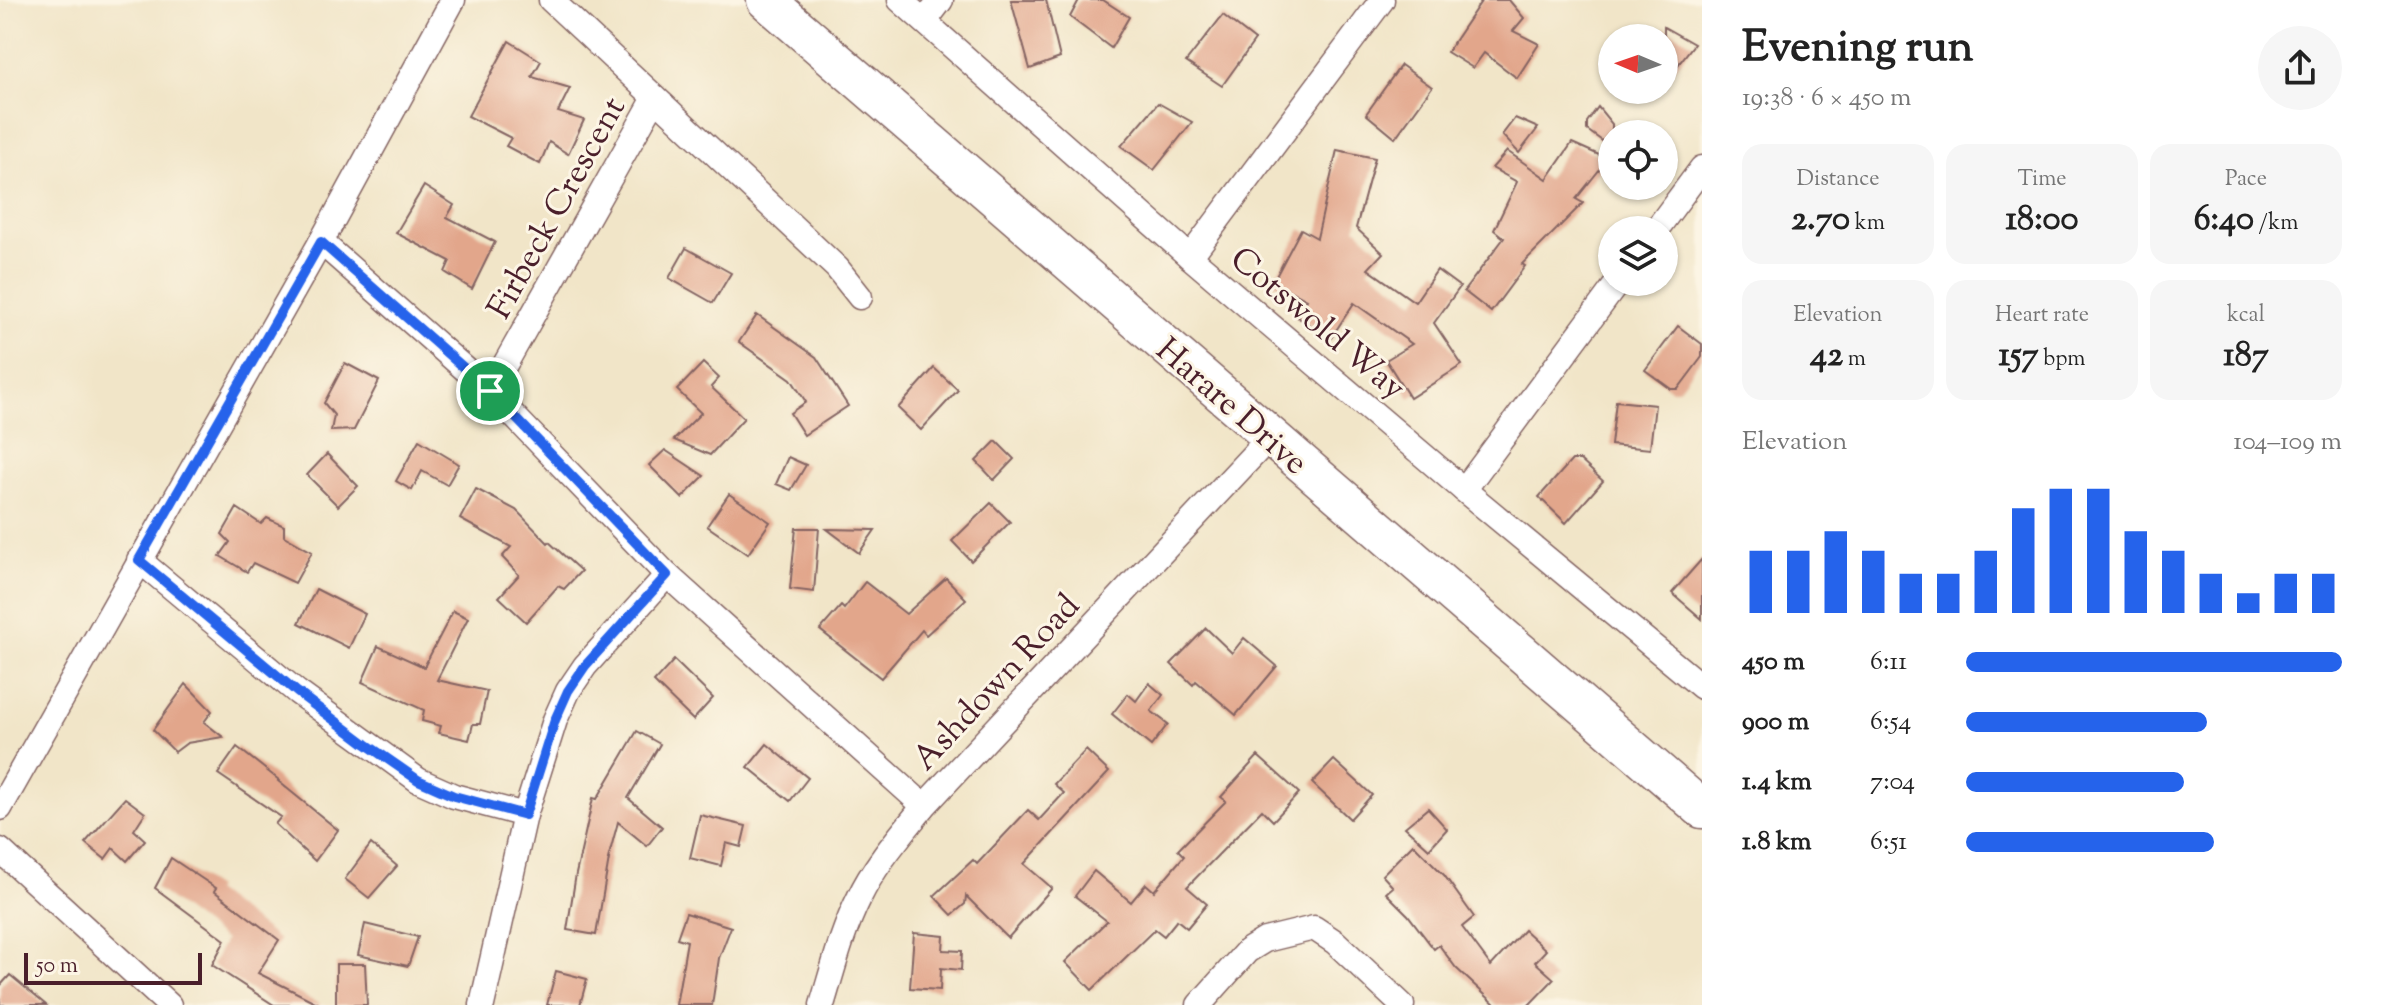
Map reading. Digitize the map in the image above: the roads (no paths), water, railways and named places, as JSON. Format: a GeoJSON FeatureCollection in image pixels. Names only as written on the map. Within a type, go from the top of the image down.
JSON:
{"type":"FeatureCollection","features":[{"type":"Feature","properties":{"kind":"main road","name":"Harare Drive"},"geometry":{"type":"LineString","coordinates":[[766,0],[1702,809]]}},
{"type":"Feature","properties":{"kind":"street"},"geometry":{"type":"LineString","coordinates":[[0,808],[321,242],[453,0]]}},
{"type":"Feature","properties":{"kind":"street"},"geometry":{"type":"LineString","coordinates":[[551,0],[837,268],[860,297]]}},
{"type":"Feature","properties":{"kind":"street","name":"Cotswold Way"},"geometry":{"type":"LineString","coordinates":[[900,0],[1190,257],[1702,687]]}},
{"type":"Feature","properties":{"kind":"street"},"geometry":{"type":"LineString","coordinates":[[925,21],[941,0]]}},
{"type":"Feature","properties":{"kind":"street"},"geometry":{"type":"LineString","coordinates":[[1190,257],[1382,0]]}},
{"type":"Feature","properties":{"kind":"street","name":"Firbeck Crescent"},"geometry":{"type":"LineString","coordinates":[[490,391],[655,98]]}},
{"type":"Feature","properties":{"kind":"street"},"geometry":{"type":"LineString","coordinates":[[1666,216],[1702,168]]}},
{"type":"Feature","properties":{"kind":"street"},"geometry":{"type":"LineString","coordinates":[[321,242],[490,391],[667,575],[924,806]]}},
{"type":"Feature","properties":{"kind":"street"},"geometry":{"type":"LineString","coordinates":[[1464,490],[1608,296]]}},
{"type":"Feature","properties":{"kind":"street","name":"Ashdown Road"},"geometry":{"type":"LineString","coordinates":[[822,1005],[840,943],[860,896],[886,854],[924,806],[1270,437]]}},
{"type":"Feature","properties":{"kind":"street"},"geometry":{"type":"LineString","coordinates":[[139,560],[297,692],[418,780],[454,796],[525,815]]}},
{"type":"Feature","properties":{"kind":"street"},"geometry":{"type":"LineString","coordinates":[[482,1005],[525,815],[555,720],[568,691],[585,666],[667,575]]}},
{"type":"Feature","properties":{"kind":"street"},"geometry":{"type":"LineString","coordinates":[[0,850],[169,1005]]}},
{"type":"Feature","properties":{"kind":"street"},"geometry":{"type":"LineString","coordinates":[[1199,1005],[1247,951],[1265,940],[1314,928],[1335,942],[1402,1005]]}}]}
